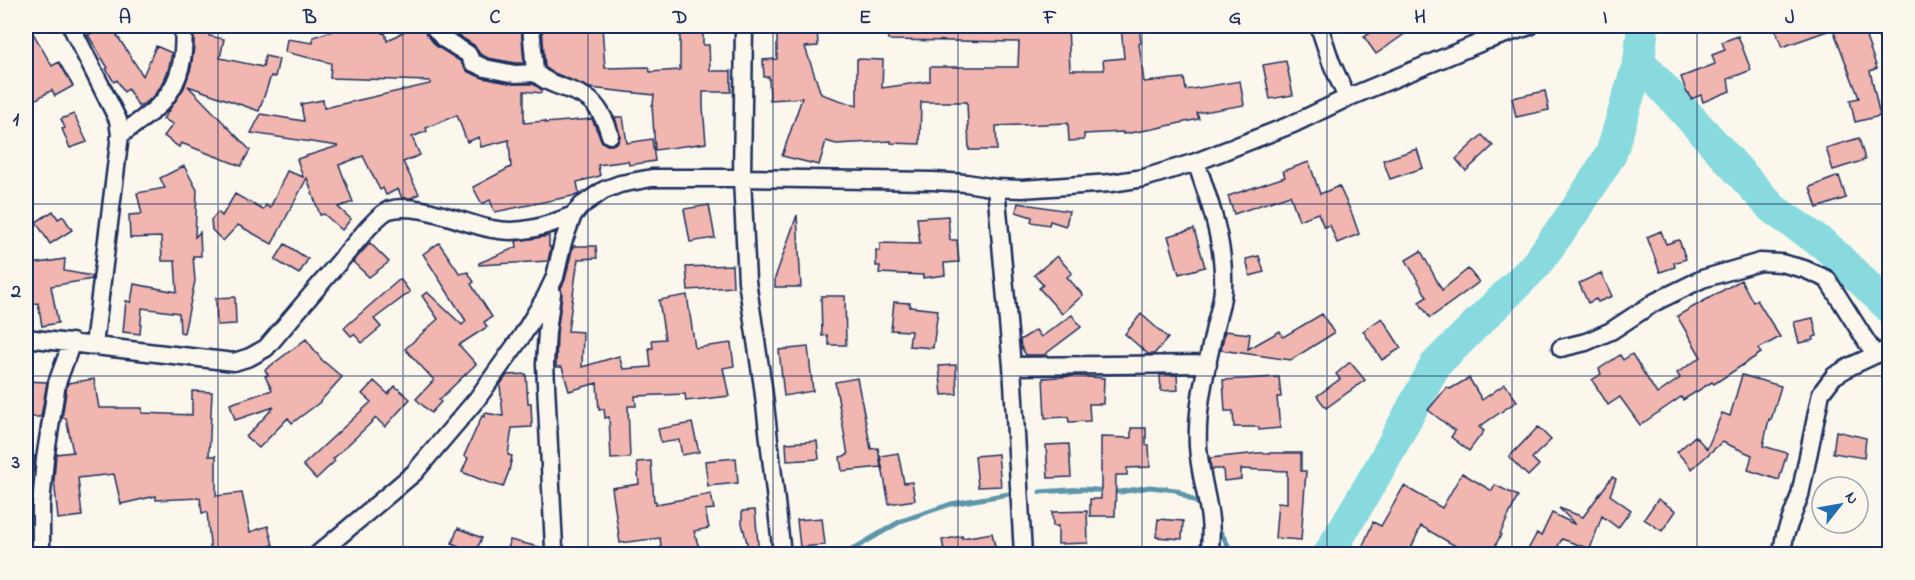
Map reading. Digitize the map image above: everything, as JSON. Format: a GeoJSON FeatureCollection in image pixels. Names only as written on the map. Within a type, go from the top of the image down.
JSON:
{"type":"FeatureCollection","features":[{"type":"Feature","properties":{"kind":"street"},"geometry":{"type":"LineString","coordinates":[[71,26],[118,120],[120,135],[94,345]]}},
{"type":"Feature","properties":{"kind":"street"},"geometry":{"type":"LineString","coordinates":[[120,135],[164,100],[181,70],[184,45],[183,26]]}},
{"type":"Feature","properties":{"kind":"street"},"geometry":{"type":"LineString","coordinates":[[433,26],[444,39],[468,54],[472,62],[485,68],[514,74],[537,74],[545,81],[587,98],[604,120],[610,135]]}},
{"type":"Feature","properties":{"kind":"street"},"geometry":{"type":"LineString","coordinates":[[531,26],[537,74]]}},
{"type":"Feature","properties":{"kind":"street"},"geometry":{"type":"LineString","coordinates":[[744,26],[742,178],[747,281],[763,387],[782,555]]}},
{"type":"Feature","properties":{"kind":"street"},"geometry":{"type":"LineString","coordinates":[[1319,26],[1331,62],[1347,98]]}},
{"type":"Feature","properties":{"kind":"street"},"geometry":{"type":"LineString","coordinates":[[554,552],[545,364],[546,332],[555,277],[567,228],[573,215],[582,205],[604,190],[652,178],[933,181],[996,188],[1055,188],[1144,178],[1196,162],[1293,124],[1347,98],[1482,42],[1530,26]]}},
{"type":"Feature","properties":{"kind":"street"},"geometry":{"type":"LineString","coordinates":[[1885,26],[1890,41]]}},
{"type":"Feature","properties":{"kind":"street"},"geometry":{"type":"LineString","coordinates":[[1196,162],[1212,209],[1221,250],[1223,288],[1199,410],[1198,446],[1210,512],[1209,555]]}},
{"type":"Feature","properties":{"kind":"street"},"geometry":{"type":"LineString","coordinates":[[996,188],[1012,366],[1023,555]]}},
{"type":"Feature","properties":{"kind":"street"},"geometry":{"type":"LineString","coordinates":[[26,338],[234,362],[250,357],[266,348],[368,228],[381,215],[390,210],[424,210],[493,229],[514,231],[531,230],[573,215]]}},
{"type":"Feature","properties":{"kind":"street"},"geometry":{"type":"LineString","coordinates":[[1561,348],[1586,342],[1611,331],[1655,302],[1702,279],[1760,262],[1781,263],[1804,268],[1827,279],[1882,351],[1834,376],[1821,393],[1800,495],[1785,535],[1784,555]]}},
{"type":"Feature","properties":{"kind":"street"},"geometry":{"type":"LineString","coordinates":[[318,555],[414,473],[477,399],[534,317],[555,277]]}},
{"type":"Feature","properties":{"kind":"street"},"geometry":{"type":"LineString","coordinates":[[41,555],[41,505],[45,459],[57,383],[72,342]]}},
{"type":"Feature","properties":{"kind":"street"},"geometry":{"type":"LineString","coordinates":[[1012,366],[1208,364]]}},
{"type":"Feature","properties":{"kind":"building"},"geometry":{"type":"Polygon","coordinates":[[[26,26],[29,26],[52,66],[59,62],[73,86],[55,96],[52,90],[26,105],[26,26]]]}},
{"type":"Feature","properties":{"kind":"building"},"geometry":{"type":"Polygon","coordinates":[[[104,26],[111,26],[143,76],[156,46],[172,53],[168,71],[161,86],[153,97],[139,107],[128,89],[124,92],[117,80],[114,82],[88,35],[104,26]]]}},
{"type":"Feature","properties":{"kind":"building"},"geometry":{"type":"Polygon","coordinates":[[[347,26],[379,26],[382,33],[385,32],[387,41],[413,26],[423,26],[436,46],[460,61],[468,72],[483,78],[513,84],[533,84],[542,90],[541,93],[524,91],[524,123],[592,119],[602,142],[612,145],[618,142],[620,137],[615,117],[623,117],[627,143],[652,139],[655,161],[629,165],[628,161],[598,165],[600,176],[577,182],[579,194],[577,195],[495,212],[490,200],[482,204],[473,187],[511,167],[509,140],[481,147],[479,137],[467,142],[457,115],[426,128],[427,131],[412,137],[420,155],[403,162],[419,194],[411,198],[402,198],[398,189],[386,195],[383,188],[380,190],[363,156],[339,165],[353,202],[338,207],[351,219],[342,230],[324,214],[320,215],[307,178],[272,244],[238,225],[223,241],[212,230],[211,220],[218,212],[222,216],[235,194],[263,210],[266,205],[270,208],[287,171],[303,177],[297,159],[338,146],[251,133],[261,114],[304,121],[301,104],[323,100],[324,108],[430,84],[430,81],[330,78],[331,63],[285,52],[287,39],[313,43],[313,37],[347,26]]]}},
{"type":"Feature","properties":{"kind":"building"},"geometry":{"type":"Polygon","coordinates":[[[446,26],[521,26],[524,63],[488,58],[480,54],[474,45],[446,26]]]}},
{"type":"Feature","properties":{"kind":"building"},"geometry":{"type":"Polygon","coordinates":[[[542,26],[548,26],[548,28],[602,26],[605,68],[649,67],[650,72],[680,70],[680,30],[703,30],[703,45],[709,45],[710,71],[731,71],[731,92],[703,92],[706,143],[655,150],[652,105],[654,95],[590,88],[552,72],[545,67],[542,26]]]}},
{"type":"Feature","properties":{"kind":"building"},"geometry":{"type":"Polygon","coordinates":[[[777,26],[817,26],[818,46],[805,47],[821,94],[857,106],[857,59],[883,60],[882,88],[930,81],[930,67],[1018,67],[1019,42],[888,40],[888,26],[1068,26],[1070,70],[1104,70],[1103,60],[1124,58],[1121,26],[1139,26],[1144,82],[1184,78],[1186,90],[1240,81],[1244,105],[1197,113],[1199,119],[1153,129],[1123,134],[1123,132],[1084,134],[1084,140],[1069,141],[1068,123],[996,126],[997,150],[969,150],[967,102],[921,102],[920,144],[891,143],[891,141],[836,144],[826,141],[819,165],[782,156],[802,98],[770,100],[769,77],[764,77],[763,60],[777,59],[777,26]]]}},
{"type":"Feature","properties":{"kind":"building"},"geometry":{"type":"Polygon","coordinates":[[[1381,26],[1416,26],[1376,54],[1364,37],[1381,26]]]}},
{"type":"Feature","properties":{"kind":"building"},"geometry":{"type":"Polygon","coordinates":[[[1774,26],[1862,26],[1877,68],[1870,71],[1880,116],[1855,122],[1850,100],[1859,98],[1833,29],[1782,47],[1774,26]]]}},
{"type":"Feature","properties":{"kind":"building"},"geometry":{"type":"Polygon","coordinates":[[[194,29],[210,30],[209,36],[224,39],[220,58],[263,67],[265,56],[279,59],[275,77],[271,76],[259,111],[188,86],[250,150],[241,166],[181,143],[179,147],[164,136],[173,124],[163,119],[184,88],[191,68],[194,29]]]}},
{"type":"Feature","properties":{"kind":"building"},"geometry":{"type":"Polygon","coordinates":[[[1738,36],[1751,70],[1728,79],[1730,91],[1703,102],[1701,95],[1691,99],[1681,77],[1715,64],[1712,55],[1725,50],[1722,42],[1738,36]]]}},
{"type":"Feature","properties":{"kind":"building"},"geometry":{"type":"Polygon","coordinates":[[[1286,61],[1293,95],[1270,99],[1263,65],[1286,61]]]}},
{"type":"Feature","properties":{"kind":"building"},"geometry":{"type":"Polygon","coordinates":[[[1545,91],[1549,110],[1516,117],[1512,98],[1545,91]]]}},
{"type":"Feature","properties":{"kind":"building"},"geometry":{"type":"Polygon","coordinates":[[[74,114],[87,142],[70,148],[62,129],[65,128],[61,119],[74,114]]]}},
{"type":"Feature","properties":{"kind":"building"},"geometry":{"type":"Polygon","coordinates":[[[1482,135],[1493,146],[1466,171],[1456,159],[1482,135]]]}},
{"type":"Feature","properties":{"kind":"building"},"geometry":{"type":"Polygon","coordinates":[[[1859,138],[1865,160],[1833,170],[1826,148],[1859,138]]]}},
{"type":"Feature","properties":{"kind":"building"},"geometry":{"type":"Polygon","coordinates":[[[1417,149],[1423,168],[1390,179],[1383,160],[1417,149]]]}},
{"type":"Feature","properties":{"kind":"building"},"geometry":{"type":"Polygon","coordinates":[[[1309,162],[1320,194],[1339,186],[1359,234],[1337,243],[1330,225],[1324,227],[1318,213],[1299,220],[1290,195],[1234,214],[1228,196],[1285,177],[1283,171],[1309,162]]]}},
{"type":"Feature","properties":{"kind":"building"},"geometry":{"type":"Polygon","coordinates":[[[184,166],[197,190],[195,237],[200,232],[201,256],[193,256],[195,281],[184,333],[180,332],[179,313],[142,308],[140,334],[123,332],[126,301],[131,302],[134,284],[177,292],[175,261],[162,261],[161,237],[130,238],[129,215],[142,214],[137,193],[165,188],[160,178],[184,166]]]}},
{"type":"Feature","properties":{"kind":"building"},"geometry":{"type":"Polygon","coordinates":[[[1839,176],[1846,198],[1817,208],[1810,187],[1839,176]]]}},
{"type":"Feature","properties":{"kind":"building"},"geometry":{"type":"Polygon","coordinates":[[[1018,203],[1069,211],[1066,226],[1050,221],[1049,225],[1031,222],[1032,217],[1016,212],[1018,203]]]}},
{"type":"Feature","properties":{"kind":"building"},"geometry":{"type":"Polygon","coordinates":[[[709,205],[715,238],[690,242],[684,209],[709,205]]]}},
{"type":"Feature","properties":{"kind":"building"},"geometry":{"type":"Polygon","coordinates":[[[53,211],[58,219],[63,216],[72,230],[50,244],[36,222],[53,211]]]}},
{"type":"Feature","properties":{"kind":"building"},"geometry":{"type":"Polygon","coordinates":[[[797,215],[801,287],[775,287],[775,278],[797,215]]]}},
{"type":"Feature","properties":{"kind":"building"},"geometry":{"type":"Polygon","coordinates":[[[948,216],[950,240],[957,240],[959,262],[944,263],[945,275],[923,278],[923,275],[879,273],[880,266],[876,266],[876,250],[880,251],[880,243],[920,244],[917,218],[948,216]]]}},
{"type":"Feature","properties":{"kind":"building"},"geometry":{"type":"Polygon","coordinates":[[[1194,229],[1205,267],[1179,274],[1168,236],[1194,229]]]}},
{"type":"Feature","properties":{"kind":"building"},"geometry":{"type":"Polygon","coordinates":[[[1661,231],[1666,244],[1679,240],[1686,259],[1674,263],[1675,267],[1660,272],[1647,237],[1661,231]]]}},
{"type":"Feature","properties":{"kind":"building"},"geometry":{"type":"Polygon","coordinates":[[[549,236],[549,247],[551,247],[548,261],[479,265],[479,263],[517,247],[516,241],[549,236]]]}},
{"type":"Feature","properties":{"kind":"building"},"geometry":{"type":"Polygon","coordinates":[[[370,243],[389,262],[369,277],[353,262],[370,243]]]}},
{"type":"Feature","properties":{"kind":"building"},"geometry":{"type":"Polygon","coordinates":[[[439,243],[460,274],[468,272],[474,282],[471,284],[492,317],[484,322],[487,327],[459,345],[476,364],[439,400],[441,402],[431,413],[416,399],[434,380],[405,349],[438,319],[422,296],[427,292],[462,325],[466,321],[423,254],[439,243]]]}},
{"type":"Feature","properties":{"kind":"building"},"geometry":{"type":"Polygon","coordinates":[[[285,244],[308,259],[299,274],[275,260],[285,244]]]}},
{"type":"Feature","properties":{"kind":"building"},"geometry":{"type":"Polygon","coordinates":[[[573,246],[596,246],[597,258],[578,259],[568,331],[583,332],[582,367],[619,356],[623,369],[651,367],[649,348],[653,348],[652,340],[665,339],[659,300],[687,295],[695,348],[731,343],[734,366],[723,368],[729,396],[686,401],[685,394],[635,396],[636,406],[628,406],[630,458],[611,459],[609,417],[605,418],[604,409],[599,410],[597,383],[569,391],[562,367],[556,367],[561,288],[573,246]]]}},
{"type":"Feature","properties":{"kind":"building"},"geometry":{"type":"Polygon","coordinates":[[[1421,251],[1442,290],[1468,269],[1479,282],[1430,318],[1419,302],[1427,297],[1406,260],[1421,251]]]}},
{"type":"Feature","properties":{"kind":"building"},"geometry":{"type":"Polygon","coordinates":[[[1057,256],[1072,273],[1067,277],[1083,295],[1062,314],[1039,288],[1043,285],[1034,275],[1057,256]]]}},
{"type":"Feature","properties":{"kind":"building"},"geometry":{"type":"Polygon","coordinates":[[[1259,256],[1264,272],[1250,276],[1246,259],[1259,256]]]}},
{"type":"Feature","properties":{"kind":"building"},"geometry":{"type":"Polygon","coordinates":[[[65,259],[64,271],[92,276],[92,279],[51,286],[58,323],[42,326],[38,303],[26,305],[26,265],[65,259]]]}},
{"type":"Feature","properties":{"kind":"building"},"geometry":{"type":"Polygon","coordinates":[[[732,265],[733,287],[688,290],[686,267],[732,265]]]}},
{"type":"Feature","properties":{"kind":"building"},"geometry":{"type":"Polygon","coordinates":[[[1601,273],[1612,296],[1598,302],[1596,299],[1588,303],[1579,283],[1601,273]]]}},
{"type":"Feature","properties":{"kind":"building"},"geometry":{"type":"Polygon","coordinates":[[[400,279],[410,292],[374,319],[381,327],[362,343],[354,334],[351,336],[344,328],[400,279]]]}},
{"type":"Feature","properties":{"kind":"building"},"geometry":{"type":"Polygon","coordinates":[[[1741,280],[1753,302],[1757,300],[1780,337],[1758,349],[1761,353],[1714,384],[1712,382],[1683,400],[1681,397],[1640,425],[1620,397],[1608,405],[1592,380],[1601,374],[1599,369],[1620,355],[1623,360],[1632,354],[1657,394],[1680,378],[1677,373],[1701,357],[1677,316],[1741,280]]]}},
{"type":"Feature","properties":{"kind":"building"},"geometry":{"type":"Polygon","coordinates":[[[821,296],[845,296],[846,345],[829,345],[827,335],[822,336],[821,296]]]}},
{"type":"Feature","properties":{"kind":"building"},"geometry":{"type":"Polygon","coordinates":[[[235,297],[236,324],[217,325],[216,298],[235,297]]]}},
{"type":"Feature","properties":{"kind":"building"},"geometry":{"type":"Polygon","coordinates":[[[894,302],[910,303],[910,307],[938,310],[933,348],[909,346],[911,331],[891,330],[894,302]]]}},
{"type":"Feature","properties":{"kind":"building"},"geometry":{"type":"Polygon","coordinates":[[[1141,314],[1168,338],[1154,354],[1148,354],[1125,334],[1141,314]]]}},
{"type":"Feature","properties":{"kind":"building"},"geometry":{"type":"Polygon","coordinates":[[[1322,314],[1334,333],[1291,360],[1221,350],[1225,331],[1250,334],[1248,349],[1280,331],[1283,337],[1322,314]]]}},
{"type":"Feature","properties":{"kind":"building"},"geometry":{"type":"Polygon","coordinates":[[[1072,315],[1081,327],[1044,355],[1026,355],[1020,340],[1036,330],[1041,337],[1072,315]]]}},
{"type":"Feature","properties":{"kind":"building"},"geometry":{"type":"Polygon","coordinates":[[[1382,318],[1401,348],[1382,360],[1363,331],[1382,318]]]}},
{"type":"Feature","properties":{"kind":"building"},"geometry":{"type":"Polygon","coordinates":[[[1813,318],[1817,336],[1813,337],[1814,340],[1799,343],[1794,322],[1813,318]]]}},
{"type":"Feature","properties":{"kind":"building"},"geometry":{"type":"Polygon","coordinates":[[[306,339],[322,360],[342,377],[319,403],[292,423],[288,418],[259,448],[246,437],[274,407],[235,420],[230,404],[272,390],[265,376],[268,375],[265,370],[306,339]]]}},
{"type":"Feature","properties":{"kind":"building"},"geometry":{"type":"Polygon","coordinates":[[[808,347],[813,391],[784,396],[779,350],[808,347]]]}},
{"type":"Feature","properties":{"kind":"building"},"geometry":{"type":"Polygon","coordinates":[[[1350,362],[1365,380],[1326,408],[1317,396],[1340,379],[1336,374],[1350,362]]]}},
{"type":"Feature","properties":{"kind":"building"},"geometry":{"type":"Polygon","coordinates":[[[956,365],[957,394],[942,395],[939,366],[956,365]]]}},
{"type":"Feature","properties":{"kind":"building"},"geometry":{"type":"Polygon","coordinates":[[[526,374],[532,427],[512,428],[508,455],[512,456],[503,487],[462,472],[468,458],[464,456],[482,416],[485,417],[485,413],[503,416],[500,385],[507,375],[526,374]]]}},
{"type":"Feature","properties":{"kind":"building"},"geometry":{"type":"Polygon","coordinates":[[[1160,375],[1177,375],[1178,390],[1161,391],[1160,375]]]}},
{"type":"Feature","properties":{"kind":"building"},"geometry":{"type":"Polygon","coordinates":[[[1742,375],[1781,386],[1771,420],[1769,419],[1763,446],[1787,453],[1779,480],[1748,470],[1752,455],[1722,442],[1692,469],[1677,452],[1695,436],[1707,449],[1722,413],[1730,416],[1742,375]]]}},
{"type":"Feature","properties":{"kind":"building"},"geometry":{"type":"Polygon","coordinates":[[[1076,376],[1104,378],[1103,404],[1089,404],[1090,421],[1069,422],[1068,417],[1045,418],[1043,378],[1076,376]]]}},
{"type":"Feature","properties":{"kind":"building"},"geometry":{"type":"Polygon","coordinates":[[[1279,377],[1281,397],[1277,397],[1280,428],[1259,430],[1259,427],[1234,427],[1233,411],[1225,411],[1223,380],[1279,377]]]}},
{"type":"Feature","properties":{"kind":"building"},"geometry":{"type":"Polygon","coordinates":[[[857,378],[871,449],[878,448],[881,467],[842,471],[840,457],[848,455],[835,382],[857,378]]]}},
{"type":"Feature","properties":{"kind":"building"},"geometry":{"type":"Polygon","coordinates":[[[1469,378],[1482,400],[1505,384],[1517,401],[1479,427],[1484,431],[1469,451],[1451,437],[1455,431],[1428,410],[1447,387],[1450,389],[1469,378]]]}},
{"type":"Feature","properties":{"kind":"building"},"geometry":{"type":"Polygon","coordinates":[[[94,379],[99,408],[142,408],[142,413],[192,415],[192,391],[212,392],[209,456],[216,456],[216,496],[242,493],[250,532],[268,526],[273,545],[238,555],[211,555],[207,512],[202,513],[200,498],[156,500],[156,496],[121,504],[114,474],[78,478],[82,516],[58,519],[54,479],[56,454],[73,452],[66,418],[62,418],[67,386],[68,383],[94,379]]]}},
{"type":"Feature","properties":{"kind":"building"},"geometry":{"type":"Polygon","coordinates":[[[26,381],[47,382],[41,417],[26,417],[26,381]]]}},
{"type":"Feature","properties":{"kind":"building"},"geometry":{"type":"Polygon","coordinates":[[[374,381],[388,394],[395,386],[410,399],[385,427],[376,418],[333,459],[335,461],[316,479],[303,465],[371,402],[362,394],[374,381]]]}},
{"type":"Feature","properties":{"kind":"building"},"geometry":{"type":"Polygon","coordinates":[[[692,423],[699,452],[682,455],[679,440],[661,443],[658,429],[692,423]]]}},
{"type":"Feature","properties":{"kind":"building"},"geometry":{"type":"Polygon","coordinates":[[[1538,427],[1551,440],[1532,458],[1539,465],[1528,476],[1509,457],[1538,427]]]}},
{"type":"Feature","properties":{"kind":"building"},"geometry":{"type":"Polygon","coordinates":[[[1131,428],[1146,428],[1150,467],[1127,468],[1127,475],[1116,475],[1115,516],[1090,516],[1090,499],[1101,499],[1101,437],[1131,438],[1131,428]]]}},
{"type":"Feature","properties":{"kind":"building"},"geometry":{"type":"Polygon","coordinates":[[[1836,431],[1866,438],[1864,458],[1833,453],[1836,431]]]}},
{"type":"Feature","properties":{"kind":"building"},"geometry":{"type":"Polygon","coordinates":[[[817,441],[819,459],[787,461],[786,443],[817,441]]]}},
{"type":"Feature","properties":{"kind":"building"},"geometry":{"type":"Polygon","coordinates":[[[1069,444],[1071,477],[1048,478],[1046,445],[1069,444]]]}},
{"type":"Feature","properties":{"kind":"building"},"geometry":{"type":"Polygon","coordinates":[[[898,453],[904,483],[912,482],[915,500],[889,504],[880,456],[898,453]]]}},
{"type":"Feature","properties":{"kind":"building"},"geometry":{"type":"Polygon","coordinates":[[[1259,453],[1301,453],[1301,471],[1306,471],[1301,540],[1275,538],[1278,502],[1287,503],[1287,471],[1241,469],[1241,479],[1224,481],[1223,469],[1211,469],[1210,458],[1259,453]]]}},
{"type":"Feature","properties":{"kind":"building"},"geometry":{"type":"Polygon","coordinates":[[[998,454],[1001,486],[978,487],[975,456],[998,454]]]}},
{"type":"Feature","properties":{"kind":"building"},"geometry":{"type":"Polygon","coordinates":[[[35,456],[33,472],[26,473],[26,457],[35,456]]]}},
{"type":"Feature","properties":{"kind":"building"},"geometry":{"type":"Polygon","coordinates":[[[736,458],[738,483],[708,486],[705,461],[736,458]]]}},
{"type":"Feature","properties":{"kind":"building"},"geometry":{"type":"Polygon","coordinates":[[[651,461],[656,504],[711,494],[714,509],[705,510],[709,528],[694,531],[701,555],[662,555],[660,538],[620,543],[612,488],[639,484],[637,462],[651,461]]]}},
{"type":"Feature","properties":{"kind":"building"},"geometry":{"type":"Polygon","coordinates":[[[1462,473],[1492,491],[1495,485],[1518,496],[1490,555],[1471,555],[1421,526],[1408,555],[1359,555],[1373,522],[1381,526],[1404,486],[1442,508],[1462,473]]]}},
{"type":"Feature","properties":{"kind":"building"},"geometry":{"type":"Polygon","coordinates":[[[1612,477],[1616,479],[1610,495],[1631,510],[1618,528],[1602,516],[1590,549],[1562,539],[1553,555],[1525,555],[1537,533],[1541,536],[1552,513],[1576,525],[1559,508],[1583,517],[1612,477]]]}},
{"type":"Feature","properties":{"kind":"building"},"geometry":{"type":"Polygon","coordinates":[[[1658,499],[1676,511],[1662,531],[1644,519],[1658,499]]]}},
{"type":"Feature","properties":{"kind":"building"},"geometry":{"type":"Polygon","coordinates":[[[755,510],[759,555],[750,555],[742,523],[742,511],[755,510]]]}},
{"type":"Feature","properties":{"kind":"building"},"geometry":{"type":"Polygon","coordinates":[[[1087,511],[1088,543],[1058,544],[1058,526],[1053,526],[1052,512],[1087,511]]]}},
{"type":"Feature","properties":{"kind":"building"},"geometry":{"type":"Polygon","coordinates":[[[822,518],[825,545],[800,547],[797,520],[822,518]]]}},
{"type":"Feature","properties":{"kind":"building"},"geometry":{"type":"Polygon","coordinates":[[[1158,519],[1183,521],[1182,539],[1156,537],[1158,519]]]}},
{"type":"Feature","properties":{"kind":"building"},"geometry":{"type":"Polygon","coordinates":[[[458,528],[482,538],[475,553],[452,543],[458,528]]]}},
{"type":"Feature","properties":{"kind":"building"},"geometry":{"type":"Polygon","coordinates":[[[992,533],[997,555],[945,555],[942,540],[992,533]]]}},
{"type":"Feature","properties":{"kind":"building"},"geometry":{"type":"Polygon","coordinates":[[[510,540],[543,548],[546,555],[507,555],[510,540]]]}},
{"type":"Feature","properties":{"kind":"waterway"},"geometry":{"type":"LineString","coordinates":[[1329,554],[1382,464],[1436,364],[1535,266],[1577,208],[1611,154],[1639,61],[1643,26]]}},
{"type":"Feature","properties":{"kind":"waterway"},"geometry":{"type":"LineString","coordinates":[[1639,61],[1773,209],[1826,246],[1890,308]]}},
{"type":"Feature","properties":{"kind":"waterway"},"geometry":{"type":"LineString","coordinates":[[1040,492],[1083,489],[1120,492],[1150,487],[1176,490],[1204,507]]}},
{"type":"Feature","properties":{"kind":"waterway"},"geometry":{"type":"LineString","coordinates":[[845,554],[901,521],[951,504],[1009,494]]}},
{"type":"Feature","properties":{"kind":"waterway"},"geometry":{"type":"LineString","coordinates":[[1216,524],[1230,549],[1240,554]]}},
{"type":"Feature","properties":{"kind":"waterway"},"geometry":{"type":"LineString","coordinates":[[1279,554],[1295,552],[1329,554]]}}]}
